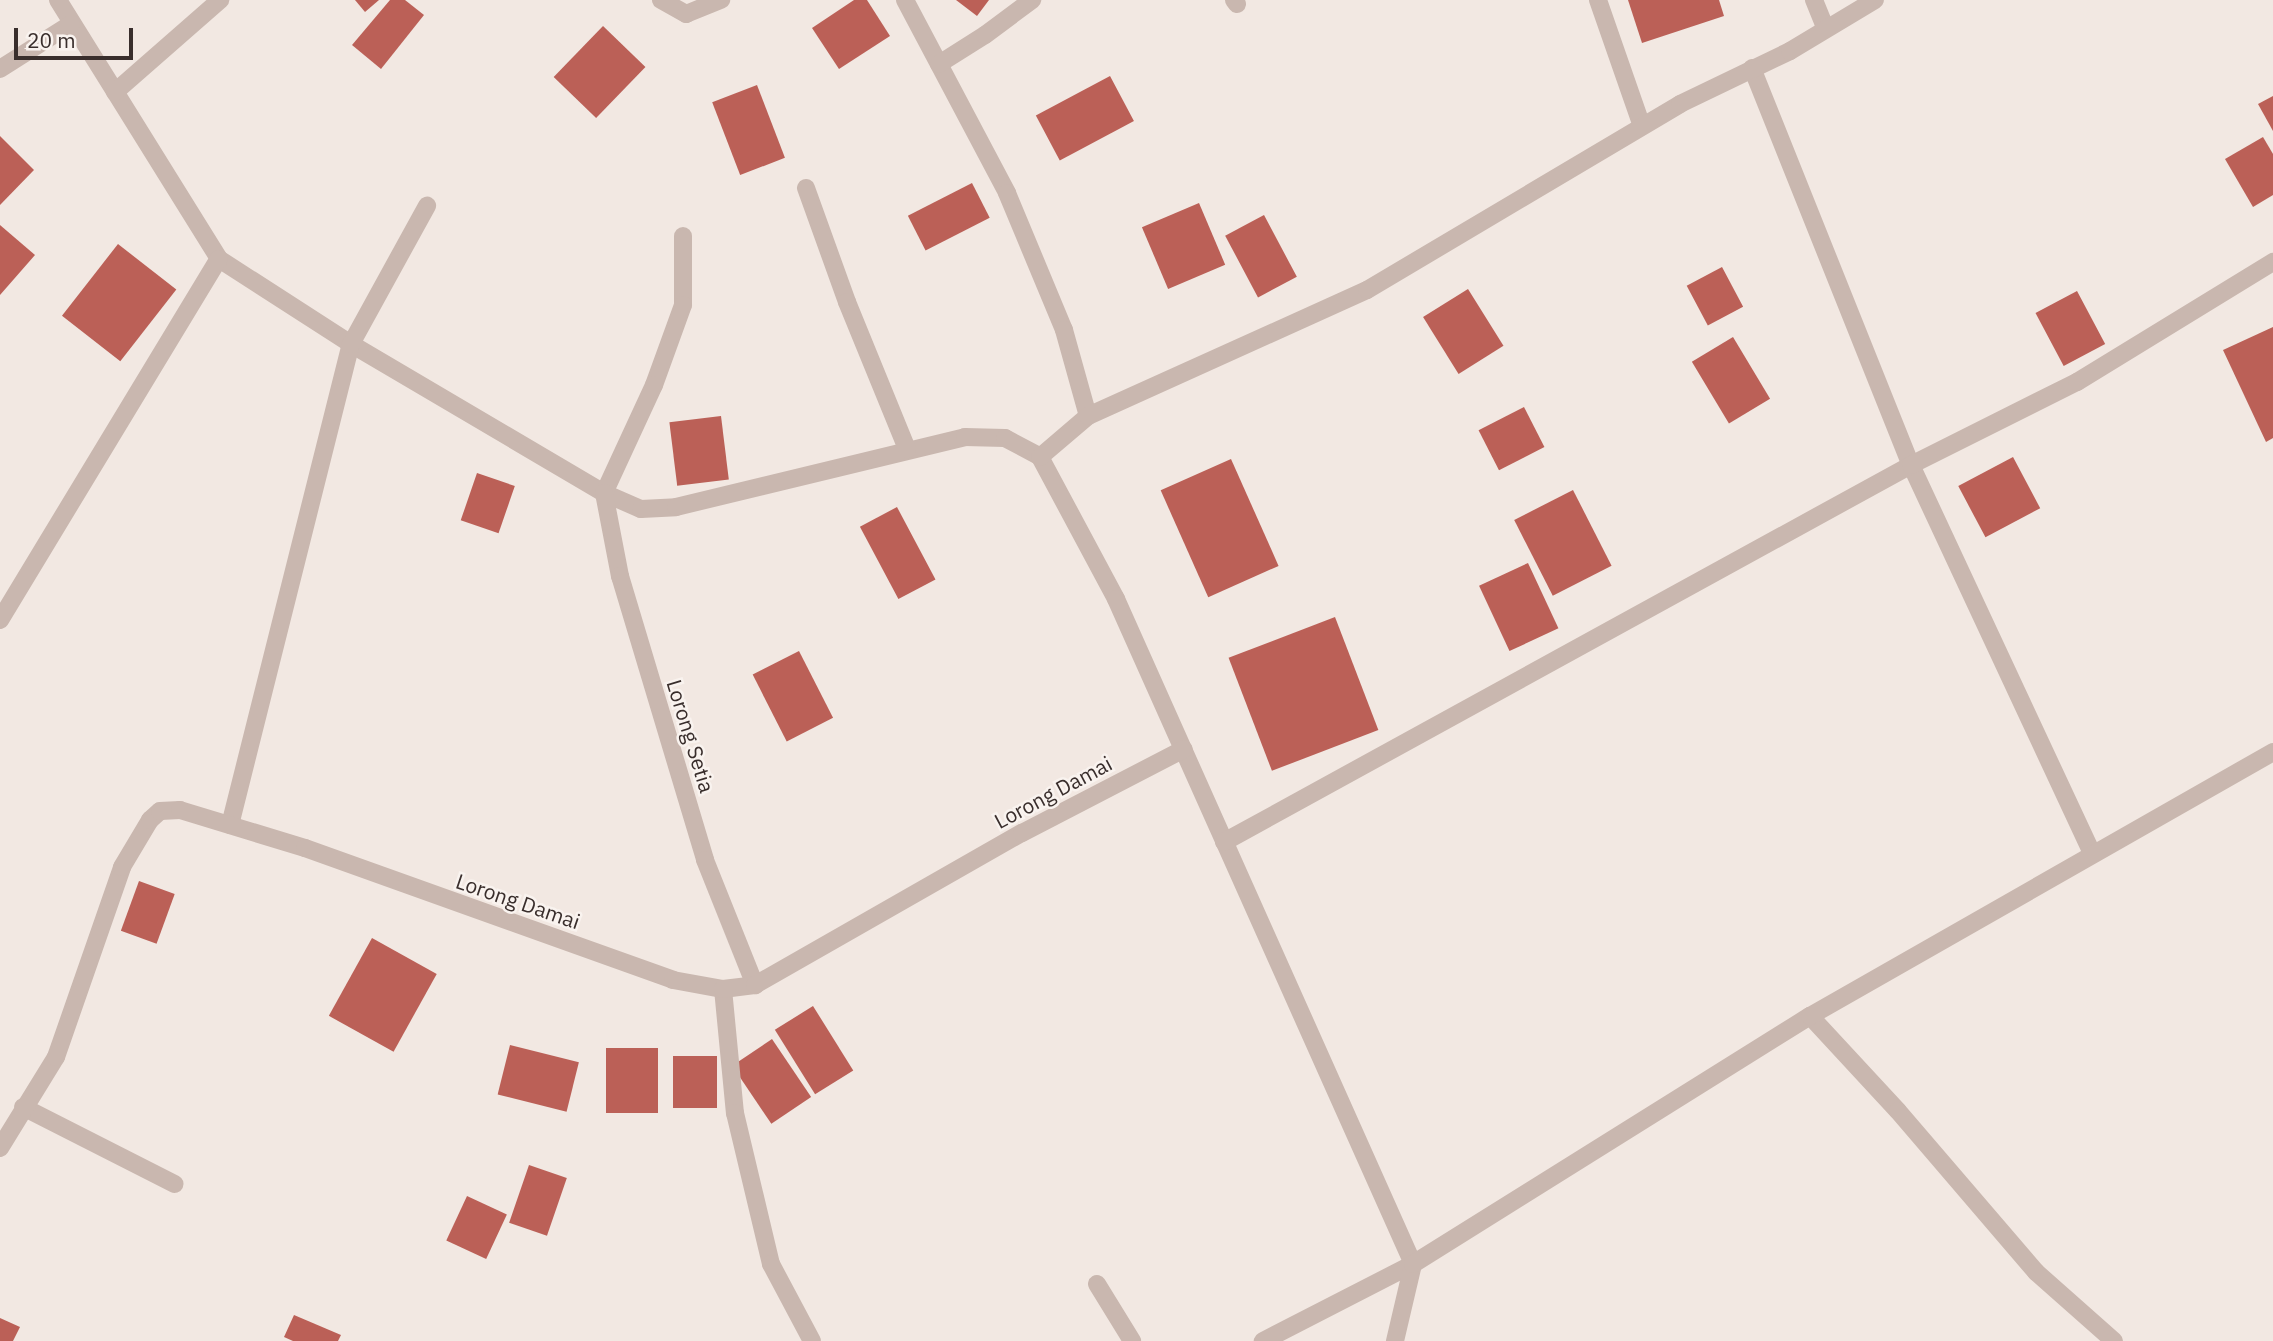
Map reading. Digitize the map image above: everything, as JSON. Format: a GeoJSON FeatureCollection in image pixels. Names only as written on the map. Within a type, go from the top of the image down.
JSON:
{"type":"FeatureCollection","features":[{"type":"Feature","properties":{"kind":"street"},"geometry":{"type":"LineString","coordinates":[[58,0],[219,259],[351,344],[604,492],[640,509],[676,507],[965,437],[1005,438],[1040,457],[1116,599],[1413,1264],[1395,1341]]}},
{"type":"Feature","properties":{"kind":"street"},"geometry":{"type":"LineString","coordinates":[[115,92],[220,0]]}},
{"type":"Feature","properties":{"kind":"street"},"geometry":{"type":"LineString","coordinates":[[661,0],[686,14],[721,0]]}},
{"type":"Feature","properties":{"kind":"street"},"geometry":{"type":"LineString","coordinates":[[905,0],[1007,193],[1064,330],[1088,416]]}},
{"type":"Feature","properties":{"kind":"street"},"geometry":{"type":"LineString","coordinates":[[939,64],[985,35],[1032,0]]}},
{"type":"Feature","properties":{"kind":"street"},"geometry":{"type":"LineString","coordinates":[[1598,0],[1642,126]]}},
{"type":"Feature","properties":{"kind":"street"},"geometry":{"type":"LineString","coordinates":[[1815,0],[1826,29]]}},
{"type":"Feature","properties":{"kind":"street"},"geometry":{"type":"LineString","coordinates":[[1040,457],[1088,416],[1367,290],[1642,126],[1826,29],[1875,0]]}},
{"type":"Feature","properties":{"kind":"street"},"geometry":{"type":"LineString","coordinates":[[0,69],[71,24]]}},
{"type":"Feature","properties":{"kind":"street"},"geometry":{"type":"LineString","coordinates":[[1752,68],[1912,465],[2092,853]]}},
{"type":"Feature","properties":{"kind":"street"},"geometry":{"type":"LineString","coordinates":[[806,188],[847,302],[907,449]]}},
{"type":"Feature","properties":{"kind":"street"},"geometry":{"type":"LineString","coordinates":[[230,824],[351,344],[427,206]]}},
{"type":"Feature","properties":{"kind":"street"},"geometry":{"type":"LineString","coordinates":[[604,492],[654,384],[683,304],[683,236]]}},
{"type":"Feature","properties":{"kind":"street"},"geometry":{"type":"LineString","coordinates":[[0,620],[219,259]]}},
{"type":"Feature","properties":{"kind":"street"},"geometry":{"type":"LineString","coordinates":[[1224,842],[1912,465],[2077,382],[2273,261]]}},
{"type":"Feature","properties":{"kind":"street","name":"Lorong Setia"},"geometry":{"type":"LineString","coordinates":[[604,492],[620,576],[705,860],[755,985]]}},
{"type":"Feature","properties":{"kind":"street","name":"Lorong Damai"},"geometry":{"type":"LineString","coordinates":[[0,1148],[56,1057],[122,867],[150,820],[167,809],[230,824],[673,980],[723,989],[755,985],[1022,833],[1184,749]]}},
{"type":"Feature","properties":{"kind":"street"},"geometry":{"type":"LineString","coordinates":[[1263,1341],[1413,1264],[1810,1016],[2273,752]]}},
{"type":"Feature","properties":{"kind":"street"},"geometry":{"type":"LineString","coordinates":[[723,989],[735,1113],[771,1264],[813,1341]]}},
{"type":"Feature","properties":{"kind":"street"},"geometry":{"type":"LineString","coordinates":[[1810,1016],[1898,1111],[2036,1272],[2113,1341]]}},
{"type":"Feature","properties":{"kind":"street"},"geometry":{"type":"LineString","coordinates":[[23,1107],[175,1184]]}},
{"type":"Feature","properties":{"kind":"street"},"geometry":{"type":"LineString","coordinates":[[1097,1283],[1132,1341]]}},
{"type":"Feature","properties":{"kind":"building"},"geometry":{"type":"Polygon","coordinates":[[[355,0],[379,0],[365,12],[355,0]]]}},
{"type":"Feature","properties":{"kind":"building"},"geometry":{"type":"Polygon","coordinates":[[[390,0],[405,0],[424,15],[381,69],[352,45],[390,0]]]}},
{"type":"Feature","properties":{"kind":"building"},"geometry":{"type":"Polygon","coordinates":[[[854,0],[867,0],[890,36],[839,69],[812,28],[854,0]]]}},
{"type":"Feature","properties":{"kind":"building"},"geometry":{"type":"Polygon","coordinates":[[[956,0],[989,0],[977,16],[956,0]]]}},
{"type":"Feature","properties":{"kind":"building"},"geometry":{"type":"Polygon","coordinates":[[[1628,0],[1719,0],[1724,16],[1642,43],[1628,0]]]}},
{"type":"Feature","properties":{"kind":"building"},"geometry":{"type":"Polygon","coordinates":[[[603,26],[645,67],[596,118],[554,77],[603,26]]]}},
{"type":"Feature","properties":{"kind":"building"},"geometry":{"type":"Polygon","coordinates":[[[1110,76],[1134,121],[1060,160],[1036,115],[1110,76]]]}},
{"type":"Feature","properties":{"kind":"building"},"geometry":{"type":"Polygon","coordinates":[[[757,85],[785,158],[740,175],[712,102],[757,85]]]}},
{"type":"Feature","properties":{"kind":"building"},"geometry":{"type":"Polygon","coordinates":[[[2273,96],[2273,131],[2258,104],[2273,96]]]}},
{"type":"Feature","properties":{"kind":"building"},"geometry":{"type":"Polygon","coordinates":[[[0,136],[34,170],[0,205],[0,136]]]}},
{"type":"Feature","properties":{"kind":"building"},"geometry":{"type":"Polygon","coordinates":[[[2263,137],[2273,154],[2273,195],[2253,207],[2225,159],[2263,137]]]}},
{"type":"Feature","properties":{"kind":"building"},"geometry":{"type":"Polygon","coordinates":[[[972,183],[990,218],[926,250],[908,216],[972,183]]]}},
{"type":"Feature","properties":{"kind":"building"},"geometry":{"type":"Polygon","coordinates":[[[1199,203],[1225,265],[1168,289],[1142,227],[1199,203]]]}},
{"type":"Feature","properties":{"kind":"building"},"geometry":{"type":"Polygon","coordinates":[[[1264,215],[1297,277],[1258,297],[1225,236],[1264,215]]]}},
{"type":"Feature","properties":{"kind":"building"},"geometry":{"type":"Polygon","coordinates":[[[0,225],[35,255],[0,295],[0,225]]]}},
{"type":"Feature","properties":{"kind":"building"},"geometry":{"type":"Polygon","coordinates":[[[118,244],[176,290],[120,361],[62,316],[118,244]]]}},
{"type":"Feature","properties":{"kind":"building"},"geometry":{"type":"Polygon","coordinates":[[[1722,267],[1743,307],[1708,326],[1687,286],[1722,267]]]}},
{"type":"Feature","properties":{"kind":"building"},"geometry":{"type":"Polygon","coordinates":[[[1468,289],[1504,346],[1459,374],[1423,317],[1468,289]]]}},
{"type":"Feature","properties":{"kind":"building"},"geometry":{"type":"Polygon","coordinates":[[[2077,291],[2105,344],[2064,366],[2036,313],[2077,291]]]}},
{"type":"Feature","properties":{"kind":"building"},"geometry":{"type":"Polygon","coordinates":[[[2273,327],[2273,438],[2266,442],[2223,350],[2273,327]]]}},
{"type":"Feature","properties":{"kind":"building"},"geometry":{"type":"Polygon","coordinates":[[[1733,337],[1770,399],[1729,423],[1692,362],[1733,337]]]}},
{"type":"Feature","properties":{"kind":"building"},"geometry":{"type":"Polygon","coordinates":[[[1524,407],[1544,447],[1499,470],[1479,430],[1524,407]]]}},
{"type":"Feature","properties":{"kind":"building"},"geometry":{"type":"Polygon","coordinates":[[[721,416],[729,480],[677,486],[669,422],[721,416]]]}},
{"type":"Feature","properties":{"kind":"building"},"geometry":{"type":"Polygon","coordinates":[[[2013,457],[2040,508],[1985,537],[1958,486],[2013,457]]]}},
{"type":"Feature","properties":{"kind":"building"},"geometry":{"type":"Polygon","coordinates":[[[1231,459],[1279,566],[1208,597],[1161,490],[1231,459]]]}},
{"type":"Feature","properties":{"kind":"building"},"geometry":{"type":"Polygon","coordinates":[[[477,473],[515,486],[499,533],[461,520],[477,473]]]}},
{"type":"Feature","properties":{"kind":"building"},"geometry":{"type":"Polygon","coordinates":[[[1573,490],[1612,566],[1553,596],[1514,520],[1573,490]]]}},
{"type":"Feature","properties":{"kind":"building"},"geometry":{"type":"Polygon","coordinates":[[[897,507],[935,579],[898,599],[860,527],[897,507]]]}},
{"type":"Feature","properties":{"kind":"building"},"geometry":{"type":"Polygon","coordinates":[[[1528,563],[1558,628],[1509,651],[1479,586],[1528,563]]]}},
{"type":"Feature","properties":{"kind":"building"},"geometry":{"type":"Polygon","coordinates":[[[1335,617],[1378,730],[1272,771],[1229,658],[1335,617]]]}},
{"type":"Feature","properties":{"kind":"building"},"geometry":{"type":"Polygon","coordinates":[[[799,651],[833,718],[787,741],[753,675],[799,651]]]}},
{"type":"Feature","properties":{"kind":"building"},"geometry":{"type":"Polygon","coordinates":[[[139,881],[175,894],[157,944],[121,931],[139,881]]]}},
{"type":"Feature","properties":{"kind":"building"},"geometry":{"type":"Polygon","coordinates":[[[372,938],[437,974],[394,1052],[329,1016],[372,938]]]}},
{"type":"Feature","properties":{"kind":"building"},"geometry":{"type":"Polygon","coordinates":[[[813,1006],[853,1070],[815,1094],[775,1030],[813,1006]]]}},
{"type":"Feature","properties":{"kind":"building"},"geometry":{"type":"Polygon","coordinates":[[[772,1039],[811,1097],[771,1124],[732,1066],[772,1039]]]}},
{"type":"Feature","properties":{"kind":"building"},"geometry":{"type":"Polygon","coordinates":[[[510,1045],[579,1062],[567,1112],[498,1094],[510,1045]]]}},
{"type":"Feature","properties":{"kind":"building"},"geometry":{"type":"Polygon","coordinates":[[[606,1048],[658,1048],[658,1113],[606,1113],[606,1048]]]}},
{"type":"Feature","properties":{"kind":"building"},"geometry":{"type":"Polygon","coordinates":[[[673,1056],[717,1056],[717,1108],[673,1108],[673,1056]]]}},
{"type":"Feature","properties":{"kind":"building"},"geometry":{"type":"Polygon","coordinates":[[[529,1165],[567,1178],[547,1236],[509,1223],[529,1165]]]}},
{"type":"Feature","properties":{"kind":"building"},"geometry":{"type":"Polygon","coordinates":[[[467,1196],[507,1215],[486,1259],[446,1240],[467,1196]]]}},
{"type":"Feature","properties":{"kind":"building"},"geometry":{"type":"Polygon","coordinates":[[[294,1315],[341,1335],[338,1341],[293,1341],[284,1337],[294,1315]]]}},
{"type":"Feature","properties":{"kind":"building"},"geometry":{"type":"Polygon","coordinates":[[[0,1318],[20,1327],[13,1341],[0,1341],[0,1318]]]}}]}
